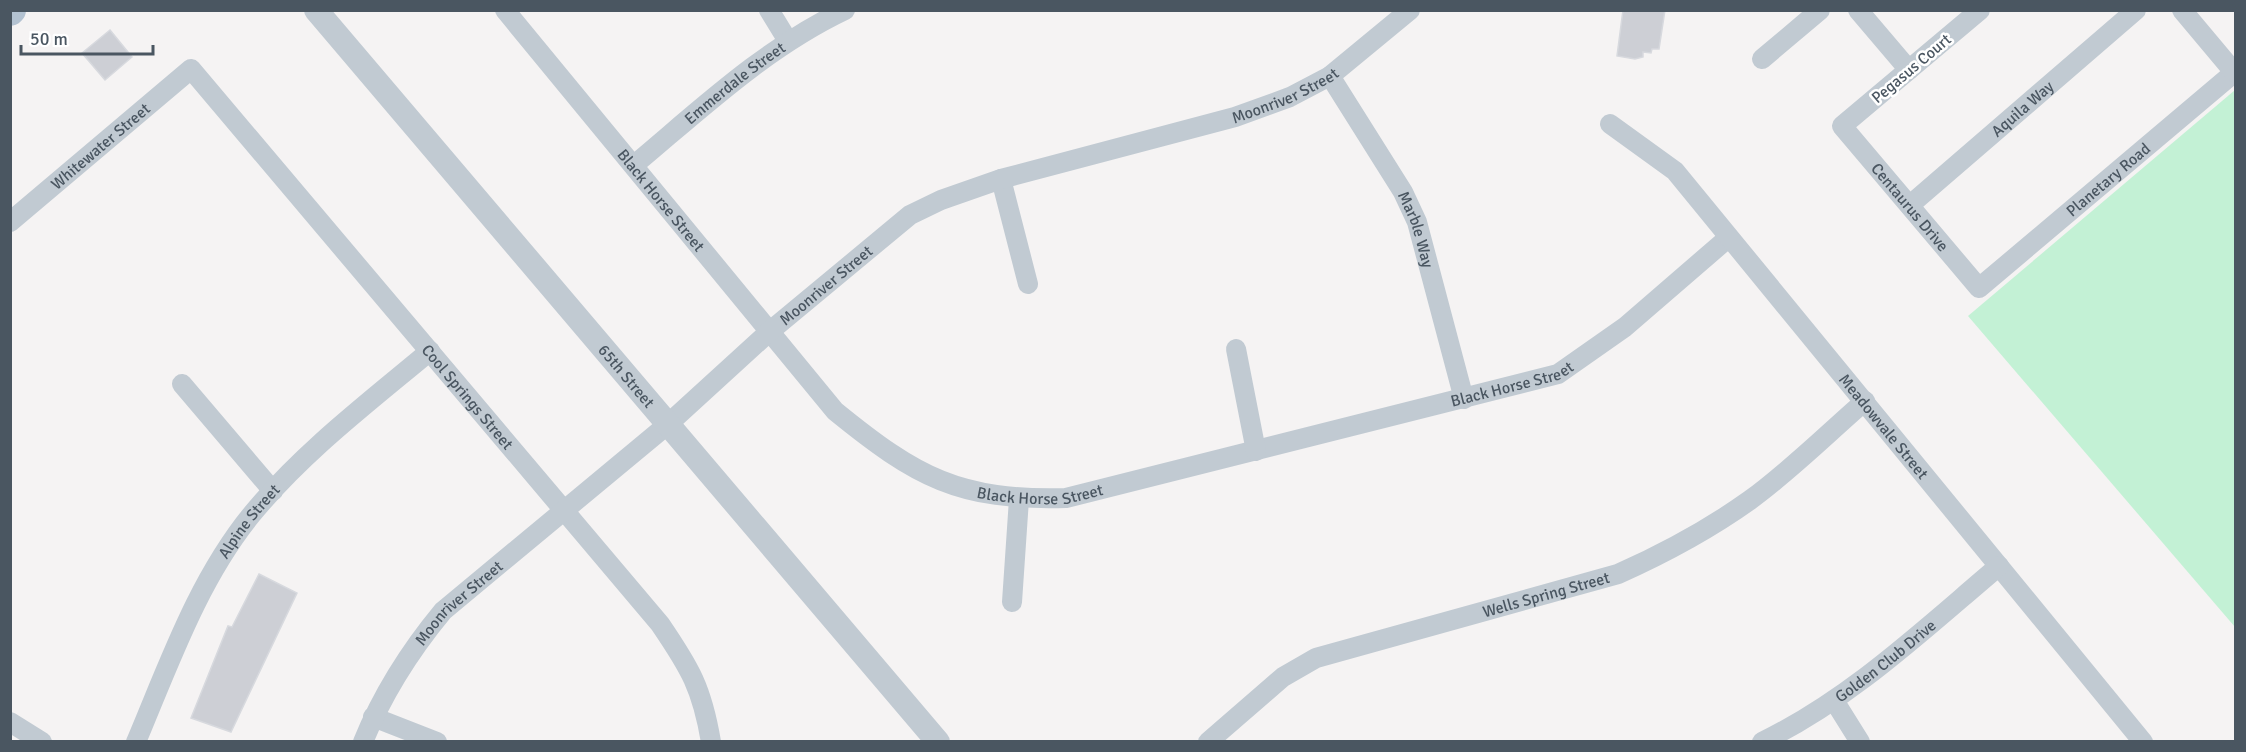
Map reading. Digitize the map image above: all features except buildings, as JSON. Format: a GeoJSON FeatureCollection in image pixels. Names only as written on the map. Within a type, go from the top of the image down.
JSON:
{"type":"FeatureCollection","features":[{"type":"Feature","properties":{"kind":"street","name":"65th Street"},"geometry":{"type":"LineString","coordinates":[[316,10],[938,741]]}},
{"type":"Feature","properties":{"kind":"street","name":"Black Horse Street"},"geometry":{"type":"LineString","coordinates":[[505,10],[835,411],[883,450],[940,482],[969,491],[1019,499],[1066,498],[1558,374],[1625,327],[1728,238]]}},
{"type":"Feature","properties":{"kind":"street"},"geometry":{"type":"LineString","coordinates":[[770,10],[788,41]]}},
{"type":"Feature","properties":{"kind":"street","name":"Emmerdale Street"},"geometry":{"type":"LineString","coordinates":[[634,165],[748,70],[788,41],[845,10]]}},
{"type":"Feature","properties":{"kind":"street","name":"Moonriver Street"},"geometry":{"type":"LineString","coordinates":[[363,741],[388,686],[414,646],[443,611],[667,425],[769,332],[910,214],[941,200],[1001,179],[1235,117],[1290,97],[1330,76],[1410,10]]}},
{"type":"Feature","properties":{"kind":"street"},"geometry":{"type":"LineString","coordinates":[[1762,59],[1820,10]]}},
{"type":"Feature","properties":{"kind":"street"},"geometry":{"type":"LineString","coordinates":[[1858,10],[1909,70]]}},
{"type":"Feature","properties":{"kind":"street","name":"Pegasus Court"},"geometry":{"type":"LineString","coordinates":[[1842,126],[1980,10]]}},
{"type":"Feature","properties":{"kind":"street","name":"Aquila Way"},"geometry":{"type":"LineString","coordinates":[[1910,205],[2136,10]]}},
{"type":"Feature","properties":{"kind":"street"},"geometry":{"type":"LineString","coordinates":[[2182,10],[2235,71]]}},
{"type":"Feature","properties":{"kind":"street","name":"Whitewater Street"},"geometry":{"type":"LineString","coordinates":[[10,222],[191,69]]}},
{"type":"Feature","properties":{"kind":"street","name":"Cool Springs Street"},"geometry":{"type":"LineString","coordinates":[[191,69],[660,624],[688,665],[704,702],[711,741]]}},
{"type":"Feature","properties":{"kind":"street","name":"Planetary Road"},"geometry":{"type":"LineString","coordinates":[[1979,288],[2235,71]]}},
{"type":"Feature","properties":{"kind":"street","name":"Marble Way"},"geometry":{"type":"LineString","coordinates":[[1330,76],[1403,192],[1417,222],[1464,399]]}},
{"type":"Feature","properties":{"kind":"street","name":"Meadowvale Street"},"geometry":{"type":"LineString","coordinates":[[1610,124],[1675,171],[2143,741]]}},
{"type":"Feature","properties":{"kind":"street","name":"Centaurus Drive"},"geometry":{"type":"LineString","coordinates":[[1842,126],[1979,288]]}},
{"type":"Feature","properties":{"kind":"street"},"geometry":{"type":"LineString","coordinates":[[1001,179],[1028,284]]}},
{"type":"Feature","properties":{"kind":"street"},"geometry":{"type":"LineString","coordinates":[[1236,349],[1256,451]]}},
{"type":"Feature","properties":{"kind":"street","name":"Alpine Street"},"geometry":{"type":"LineString","coordinates":[[136,741],[200,594],[251,515],[328,436],[430,351]]}},
{"type":"Feature","properties":{"kind":"street"},"geometry":{"type":"LineString","coordinates":[[182,384],[273,491]]}},
{"type":"Feature","properties":{"kind":"street","name":"Wells Spring Street"},"geometry":{"type":"LineString","coordinates":[[1208,741],[1283,677],[1316,658],[1618,574],[1665,553],[1713,525],[1752,498],[1865,401]]}},
{"type":"Feature","properties":{"kind":"street"},"geometry":{"type":"LineString","coordinates":[[1012,602],[1019,499]]}},
{"type":"Feature","properties":{"kind":"street","name":"Golden Club Drive"},"geometry":{"type":"LineString","coordinates":[[1762,741],[1835,702],[1872,674],[1999,566]]}},
{"type":"Feature","properties":{"kind":"street"},"geometry":{"type":"LineString","coordinates":[[1835,702],[1860,741]]}},
{"type":"Feature","properties":{"kind":"street"},"geometry":{"type":"LineString","coordinates":[[373,717],[437,741]]}},
{"type":"Feature","properties":{"kind":"street"},"geometry":{"type":"LineString","coordinates":[[10,722],[42,741]]}},
{"type":"Feature","properties":{"kind":"green space"},"geometry":{"type":"Polygon","coordinates":[[[2235,90],[2235,627],[1968,316],[2235,90]]]}}]}
